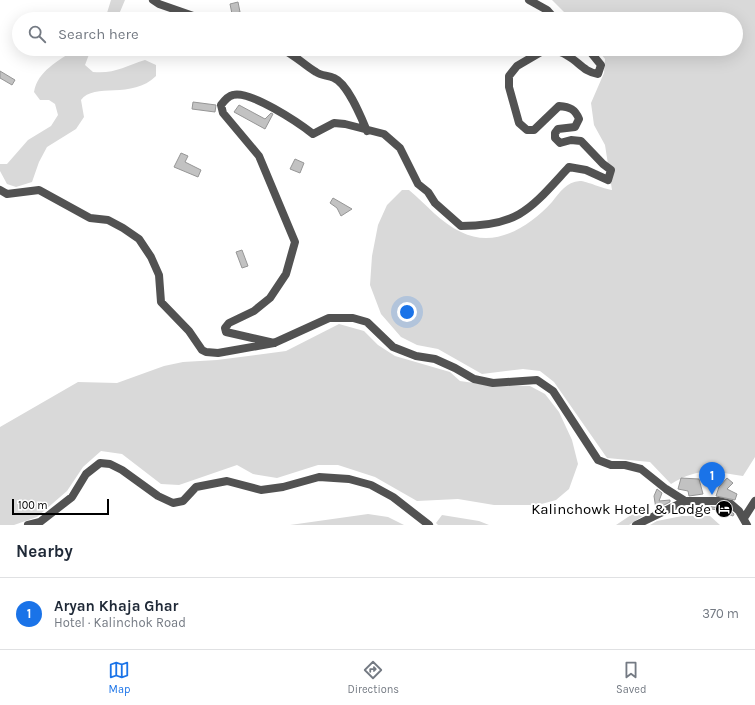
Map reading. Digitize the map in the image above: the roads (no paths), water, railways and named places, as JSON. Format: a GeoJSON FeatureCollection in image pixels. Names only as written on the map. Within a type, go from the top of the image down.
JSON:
{"type":"FeatureCollection","features":[{"type":"Feature","properties":{"kind":"street"},"geometry":{"type":"LineString","coordinates":[[153,0],[184,12]]}},
{"type":"Feature","properties":{"kind":"street"},"geometry":{"type":"LineString","coordinates":[[529,0],[549,12]]}},
{"type":"Feature","properties":{"kind":"street"},"geometry":{"type":"LineString","coordinates":[[295,56],[318,74],[334,78],[340,83],[360,113],[366,131]]}},
{"type":"Feature","properties":{"kind":"street"},"geometry":{"type":"LineString","coordinates":[[274,343],[226,332],[225,328],[229,323],[254,311],[270,298],[286,274],[295,242],[260,156],[223,113],[221,105],[232,95],[238,95],[276,110],[313,134],[334,123],[346,124],[366,131],[384,134],[400,148],[418,184],[428,192],[435,203],[461,226],[483,226],[509,220],[532,208],[569,167],[586,170],[608,180],[611,170],[603,164],[582,141],[572,140],[560,143],[555,138],[555,134],[558,129],[575,127],[579,119],[576,111],[570,107],[559,106],[534,130],[527,130],[519,123],[509,86],[509,76],[517,66],[535,56]]}},
{"type":"Feature","properties":{"kind":"street"},"geometry":{"type":"LineString","coordinates":[[570,56],[581,67],[591,73],[598,74],[601,65],[594,56]]}},
{"type":"Feature","properties":{"kind":"street"},"geometry":{"type":"LineString","coordinates":[[0,190],[7,194],[39,190],[90,218],[108,220],[140,239],[151,257],[159,275],[161,302],[189,331],[202,350],[218,353],[274,343],[329,318],[352,318],[367,322],[394,348],[416,356],[434,359],[455,368],[474,379],[493,383],[537,380],[553,391],[598,460],[611,465],[625,464],[642,469],[666,489],[685,501]]}},
{"type":"Feature","properties":{"kind":"street"},"geometry":{"type":"LineString","coordinates":[[28,525],[40,522],[72,497],[86,474],[100,463],[110,464],[122,470],[158,496],[173,503],[183,501],[196,487],[227,481],[261,490],[283,487],[319,477],[348,479],[371,485],[393,497],[429,525]]}},
{"type":"Feature","properties":{"kind":"street"},"geometry":{"type":"LineString","coordinates":[[636,525],[685,501],[718,501],[731,504],[746,522],[755,501]]}},
{"type":"Feature","properties":{"kind":"place","name":"Aryan Khaja Ghar"},"geometry":{"type":"Point","coordinates":[712,495]}},
{"type":"Feature","properties":{"kind":"place","name":"Kalinchowk Hotel & Lodge"},"geometry":{"type":"Point","coordinates":[724,509]}}]}
